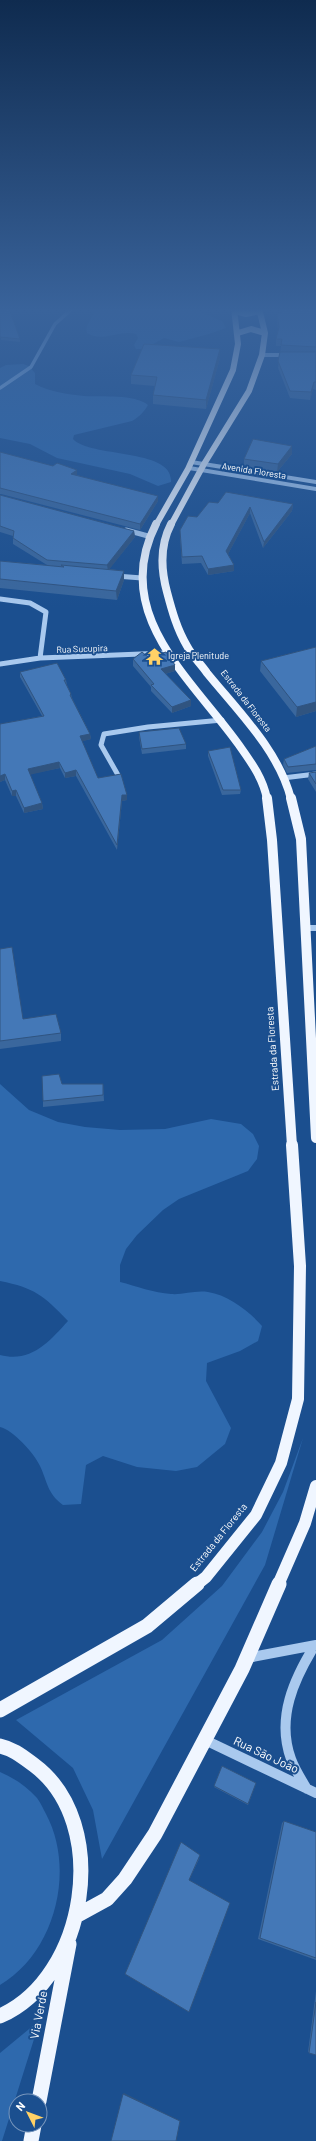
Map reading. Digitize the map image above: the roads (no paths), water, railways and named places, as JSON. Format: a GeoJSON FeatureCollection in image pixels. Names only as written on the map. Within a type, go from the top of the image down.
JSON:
{"type":"FeatureCollection","features":[{"type":"Feature","properties":{"kind":"main road","name":"Estrada da Floresta"},"geometry":{"type":"LineString","coordinates":[[0,1710],[147,1626],[206,1577],[256,1515],[282,1463],[298,1399],[300,1266],[272,840],[267,799],[263,783],[222,720],[166,653],[150,623],[142,578],[142,557],[148,536],[190,465],[216,408]]}},
{"type":"Feature","properties":{"kind":"main road","name":"Estrada da Floresta"},"geometry":{"type":"LineString","coordinates":[[239,408],[202,467],[168,530],[164,543],[162,579],[172,613],[187,647],[264,744],[287,784],[301,839],[316,1138]]}},
{"type":"Feature","properties":{"kind":"main road"},"geometry":{"type":"LineString","coordinates":[[76,1916],[107,1899],[125,1879],[155,1834],[205,1740],[246,1658],[305,1523],[316,1486]]}},
{"type":"Feature","properties":{"kind":"main road"},"geometry":{"type":"LineString","coordinates":[[0,1746],[11,1748],[46,1774],[71,1812],[82,1862],[76,1916],[71,1934],[48,1976],[16,2009],[0,2016]]}},
{"type":"Feature","properties":{"kind":"main road","name":"Via Verde"},"geometry":{"type":"LineString","coordinates":[[41,2093],[71,1934]]}},
{"type":"Feature","properties":{"kind":"street","name":"Avenida Floresta"},"geometry":{"type":"LineString","coordinates":[[190,465],[316,489]]}},
{"type":"Feature","properties":{"kind":"street","name":"Avenida Floresta"},"geometry":{"type":"LineString","coordinates":[[202,467],[316,482]]}},
{"type":"Feature","properties":{"kind":"street"},"geometry":{"type":"LineString","coordinates":[[119,529],[148,536]]}},
{"type":"Feature","properties":{"kind":"street"},"geometry":{"type":"LineString","coordinates":[[110,575],[142,578]]}},
{"type":"Feature","properties":{"kind":"street"},"geometry":{"type":"LineString","coordinates":[[0,599],[28,602],[40,606],[46,612],[40,658]]}},
{"type":"Feature","properties":{"kind":"street","name":"Rua Sucupira"},"geometry":{"type":"LineString","coordinates":[[0,664],[40,658],[166,653]]}},
{"type":"Feature","properties":{"kind":"street"},"geometry":{"type":"LineString","coordinates":[[118,774],[101,745],[104,734],[131,728],[181,725],[222,720]]}},
{"type":"Feature","properties":{"kind":"street"},"geometry":{"type":"LineString","coordinates":[[283,778],[316,774]]}},
{"type":"Feature","properties":{"kind":"street"},"geometry":{"type":"LineString","coordinates":[[305,928],[316,928]]}},
{"type":"Feature","properties":{"kind":"street"},"geometry":{"type":"LineString","coordinates":[[246,1658],[315,1645]]}},
{"type":"Feature","properties":{"kind":"street"},"geometry":{"type":"LineString","coordinates":[[312,1791],[289,1753],[285,1724],[288,1700],[297,1676],[315,1645]]}},
{"type":"Feature","properties":{"kind":"street","name":"Rua São João"},"geometry":{"type":"LineString","coordinates":[[205,1740],[312,1791]]}},
{"type":"Feature","properties":{"kind":"place","name":"Igreja Plenitude"},"geometry":{"type":"Point","coordinates":[155,656]}}]}
